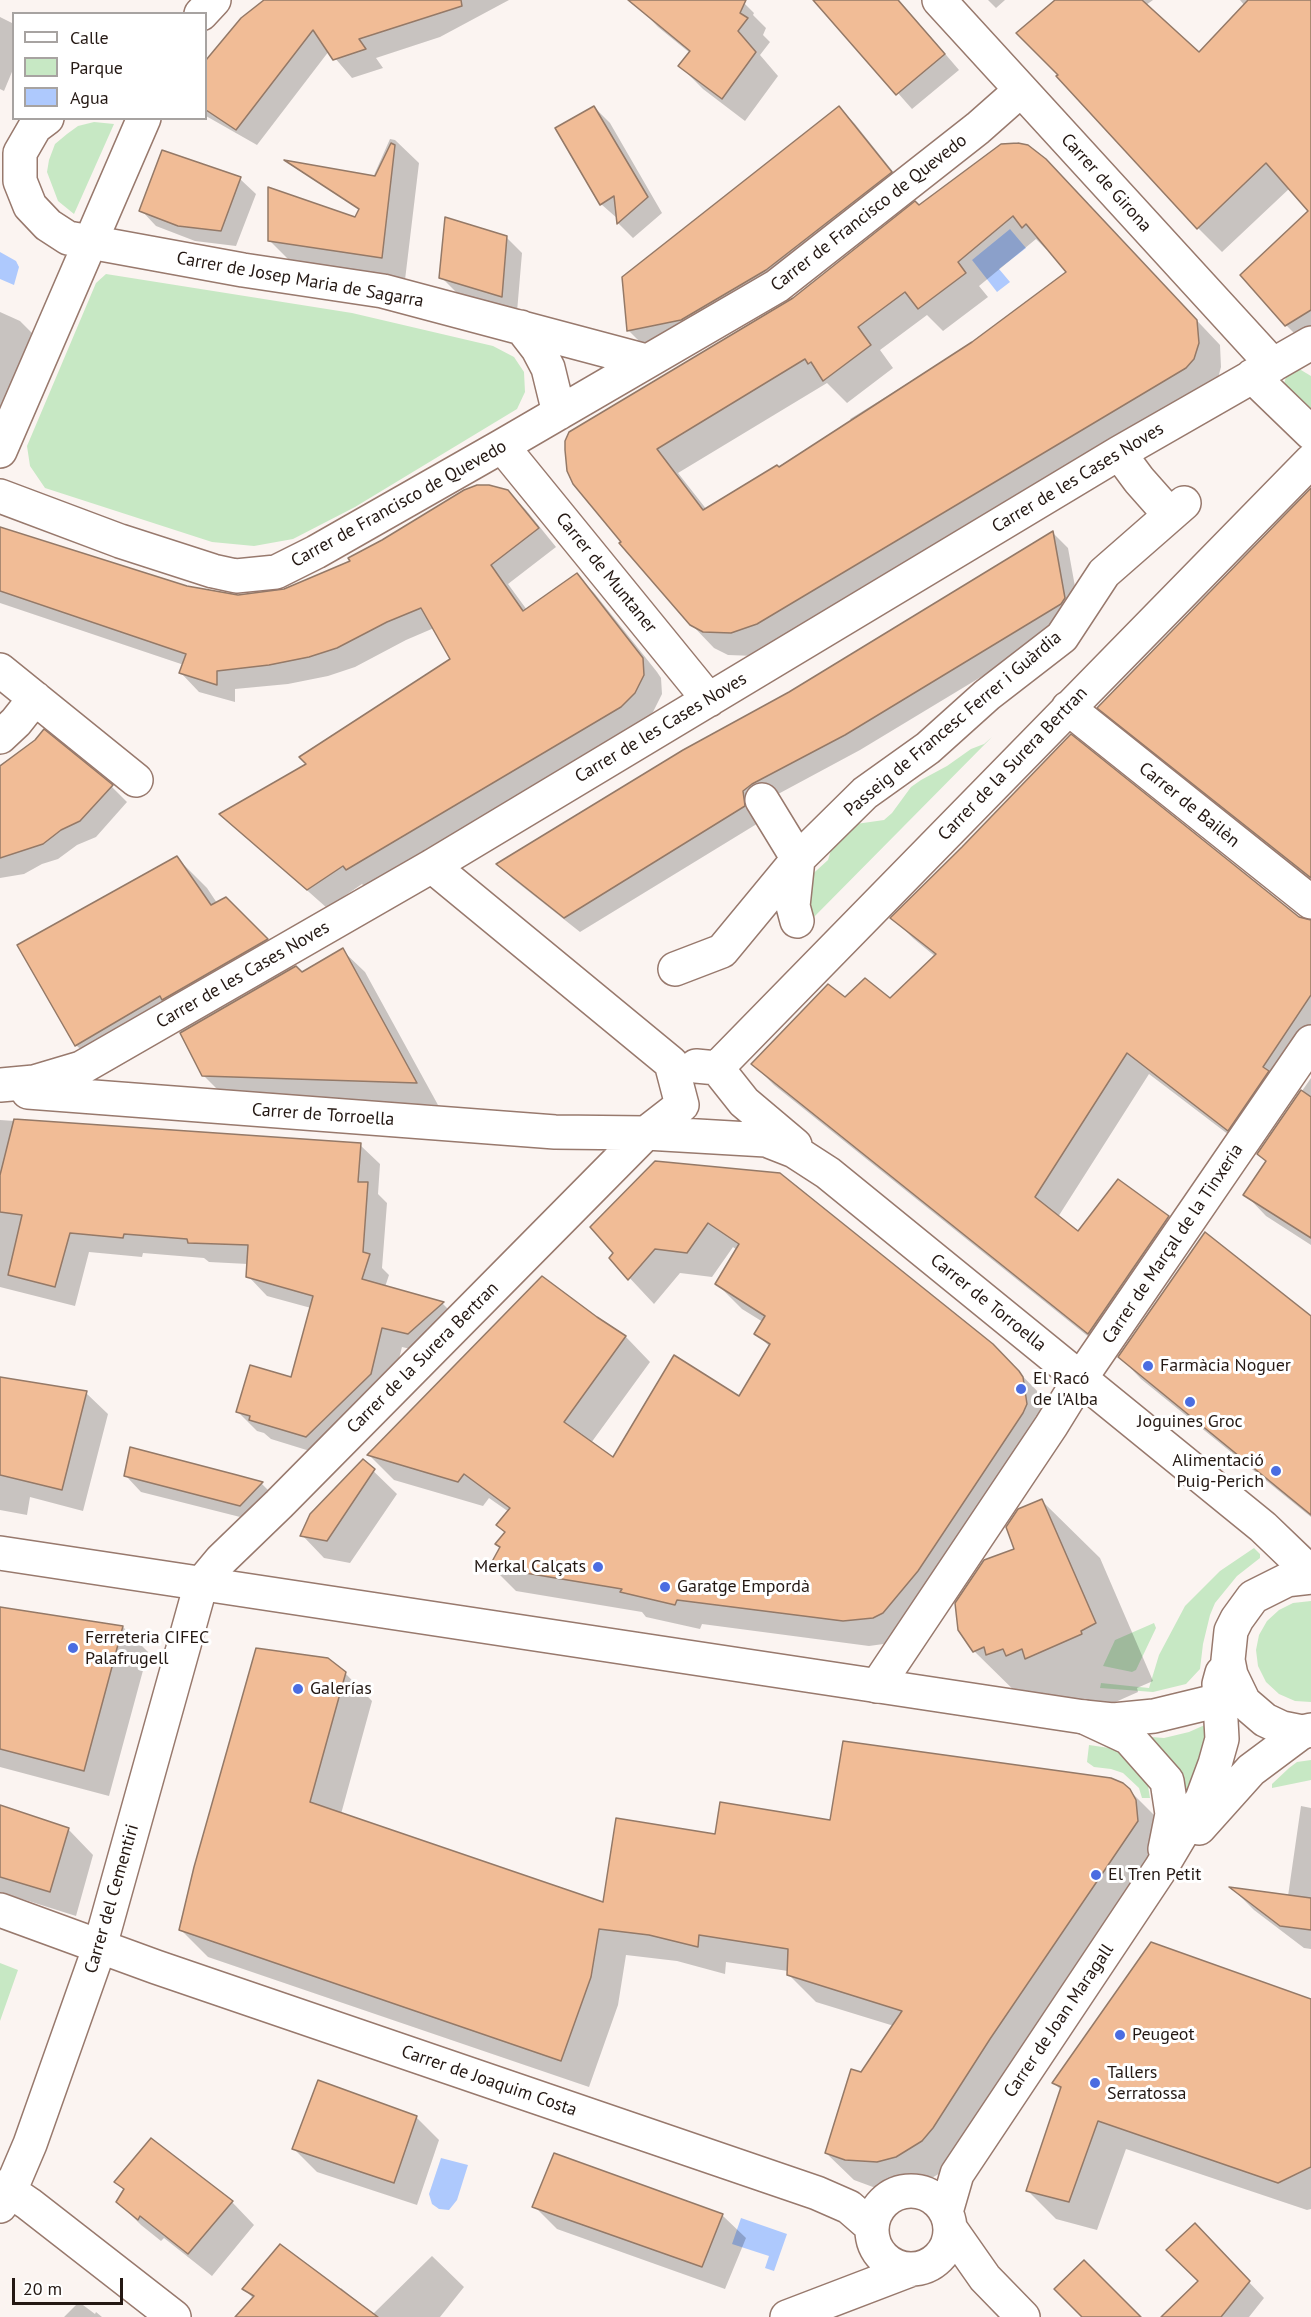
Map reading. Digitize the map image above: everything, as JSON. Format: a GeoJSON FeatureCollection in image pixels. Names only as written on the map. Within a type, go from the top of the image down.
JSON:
{"type":"FeatureCollection","features":[{"type":"Feature","properties":{"kind":"street"},"geometry":{"type":"LineString","coordinates":[[203,12],[214,0]]}},
{"type":"Feature","properties":{"kind":"street","name":"Carrer de Girona"},"geometry":{"type":"LineString","coordinates":[[939,0],[1021,90],[1288,361],[1311,433]]}},
{"type":"Feature","properties":{"kind":"street","name":"Carrer de Francisco de Quevedo"},"geometry":{"type":"LineString","coordinates":[[0,496],[120,541],[213,571],[236,576],[276,572],[316,552],[560,413],[777,286],[978,128],[1021,90]]}},
{"type":"Feature","properties":{"kind":"street"},"geometry":{"type":"LineString","coordinates":[[12,142],[45,120]]}},
{"type":"Feature","properties":{"kind":"street"},"geometry":{"type":"LineString","coordinates":[[0,451],[143,120]]}},
{"type":"Feature","properties":{"kind":"street","name":"Carrer de Josep Maria de Sagarra"},"geometry":{"type":"LineString","coordinates":[[12,142],[20,153],[20,181],[30,206],[48,225],[68,238],[243,270],[383,291],[521,327]]}},
{"type":"Feature","properties":{"kind":"street"},"geometry":{"type":"LineString","coordinates":[[521,327],[646,361]]}},
{"type":"Feature","properties":{"kind":"street"},"geometry":{"type":"LineString","coordinates":[[521,327],[538,349],[548,368],[560,413]]}},
{"type":"Feature","properties":{"kind":"street","name":"Carrer de les Cases Noves"},"geometry":{"type":"LineString","coordinates":[[0,1085],[34,1082],[81,1068],[432,866],[1119,453],[1288,361]]}},
{"type":"Feature","properties":{"kind":"street","name":"Carrer de Muntaner"},"geometry":{"type":"LineString","coordinates":[[502,446],[709,700]]}},
{"type":"Feature","properties":{"kind":"street","name":"Passeig de Francesc Ferrer i Guàrdia"},"geometry":{"type":"LineString","coordinates":[[675,969],[722,951],[798,859],[865,793],[928,748],[987,695],[1062,638],[1104,573],[1177,509],[1139,480],[1119,453]]}},
{"type":"Feature","properties":{"kind":"street","name":"Carrer de la Surera Bertran"},"geometry":{"type":"LineString","coordinates":[[717,1068],[1311,462]]}},
{"type":"Feature","properties":{"kind":"street"},"geometry":{"type":"LineString","coordinates":[[0,670],[136,780]]}},
{"type":"Feature","properties":{"kind":"street"},"geometry":{"type":"LineString","coordinates":[[0,737],[16,722],[35,698]]}},
{"type":"Feature","properties":{"kind":"street","name":"Carrer de Bailèn"},"geometry":{"type":"LineString","coordinates":[[1068,708],[1311,902]]}},
{"type":"Feature","properties":{"kind":"street"},"geometry":{"type":"LineString","coordinates":[[762,800],[798,859],[793,906],[797,921]]}},
{"type":"Feature","properties":{"kind":"street"},"geometry":{"type":"LineString","coordinates":[[432,866],[671,1063],[717,1068]]}},
{"type":"Feature","properties":{"kind":"street","name":"Carrer de Marçal de la Tinxeria"},"geometry":{"type":"LineString","coordinates":[[877,1686],[1051,1426],[1080,1378],[1311,1042]]}},
{"type":"Feature","properties":{"kind":"street"},"geometry":{"type":"LineString","coordinates":[[646,1133],[682,1105],[671,1063]]}},
{"type":"Feature","properties":{"kind":"street","name":"Carrer de Torroella"},"geometry":{"type":"LineString","coordinates":[[717,1068],[744,1102],[1263,1527],[1311,1575]]}},
{"type":"Feature","properties":{"kind":"street","name":"Carrer de Torroella"},"geometry":{"type":"LineString","coordinates":[[0,1090],[555,1132],[646,1133],[766,1140],[794,1151],[828,1173]]}},
{"type":"Feature","properties":{"kind":"street","name":"Carrer de la Surera Bertran"},"geometry":{"type":"LineString","coordinates":[[201,1584],[221,1560],[646,1133]]}},
{"type":"Feature","properties":{"kind":"street"},"geometry":{"type":"LineString","coordinates":[[0,1553],[1098,1719],[1154,1716],[1232,1701],[1282,1728],[1307,1731]]}},
{"type":"Feature","properties":{"kind":"street"},"geometry":{"type":"LineString","coordinates":[[1232,1701],[1228,1645],[1237,1618],[1253,1597],[1287,1580],[1311,1575]]}},
{"type":"Feature","properties":{"kind":"street","name":"Carrer del Cementiri"},"geometry":{"type":"LineString","coordinates":[[3,2194],[30,2144],[100,1946],[201,1584]]}},
{"type":"Feature","properties":{"kind":"street","name":"Carrer de Joan Maragall"},"geometry":{"type":"LineString","coordinates":[[948,2220],[957,2174],[1161,1868],[1202,1799],[1215,1764],[1232,1701]]}},
{"type":"Feature","properties":{"kind":"street"},"geometry":{"type":"LineString","coordinates":[[1098,1719],[1129,1737],[1167,1781],[1172,1814],[1161,1868]]}},
{"type":"Feature","properties":{"kind":"street","name":"Carrer de Joan Maragall"},"geometry":{"type":"LineString","coordinates":[[1161,1868],[1193,1836],[1223,1799],[1251,1770],[1307,1731]]}},
{"type":"Feature","properties":{"kind":"street","name":"Carrer de Joaquim Costa"},"geometry":{"type":"LineString","coordinates":[[0,1910],[167,1971],[817,2193],[849,2206],[893,2260]]}},
{"type":"Feature","properties":{"kind":"street"},"geometry":{"type":"LineString","coordinates":[[893,2260],[875,2214],[882,2203],[902,2192],[916,2191],[957,2174]]}},
{"type":"Feature","properties":{"kind":"street"},"geometry":{"type":"LineString","coordinates":[[916,2191],[938,2201],[985,2278],[1023,2317]]}},
{"type":"Feature","properties":{"kind":"street"},"geometry":{"type":"LineString","coordinates":[[3,2194],[174,2317]]}},
{"type":"Feature","properties":{"kind":"street"},"geometry":{"type":"LineString","coordinates":[[788,2317],[826,2304],[893,2260],[944,2251],[948,2220]]}},
{"type":"Feature","properties":{"kind":"street"},"geometry":{"type":"LineString","coordinates":[[893,2260],[985,2278]]}},
{"type":"Feature","properties":{"kind":"green space"},"geometry":{"type":"Polygon","coordinates":[[[94,122],[114,124],[74,214],[58,201],[47,172],[49,160],[55,144],[78,126],[94,122]]]}},
{"type":"Feature","properties":{"kind":"green space"},"geometry":{"type":"Polygon","coordinates":[[[106,274],[352,313],[493,346],[514,357],[524,372],[525,392],[517,409],[355,507],[293,539],[254,546],[212,542],[45,488],[30,466],[27,446],[96,283],[106,274]]]}},
{"type":"Feature","properties":{"kind":"green space"},"geometry":{"type":"Polygon","coordinates":[[[1295,370],[1301,370],[1311,376],[1311,413],[1283,387],[1286,377],[1295,370]]]}},
{"type":"Feature","properties":{"kind":"green space"},"geometry":{"type":"Polygon","coordinates":[[[992,737],[812,919],[802,890],[806,880],[828,860],[836,834],[856,824],[884,820],[911,787],[992,737]]]}},
{"type":"Feature","properties":{"kind":"green space"},"geometry":{"type":"Polygon","coordinates":[[[1254,1548],[1260,1554],[1260,1558],[1237,1576],[1215,1603],[1203,1644],[1200,1669],[1186,1684],[1153,1692],[1100,1688],[1101,1683],[1149,1688],[1159,1655],[1185,1606],[1220,1571],[1254,1548]]]}},
{"type":"Feature","properties":{"kind":"green space"},"geometry":{"type":"Polygon","coordinates":[[[1311,1601],[1311,1702],[1295,1701],[1279,1694],[1266,1682],[1258,1666],[1256,1650],[1259,1635],[1267,1621],[1279,1610],[1293,1603],[1311,1601]]]}},
{"type":"Feature","properties":{"kind":"green space"},"geometry":{"type":"Polygon","coordinates":[[[1154,1623],[1156,1628],[1136,1670],[1132,1672],[1103,1666],[1115,1640],[1154,1623]]]}},
{"type":"Feature","properties":{"kind":"green space"},"geometry":{"type":"Polygon","coordinates":[[[1207,1724],[1198,1775],[1184,1793],[1148,1741],[1151,1737],[1164,1738],[1189,1732],[1207,1724]]]}},
{"type":"Feature","properties":{"kind":"green space"},"geometry":{"type":"Polygon","coordinates":[[[1089,1745],[1116,1749],[1125,1753],[1147,1780],[1150,1798],[1142,1798],[1139,1788],[1123,1773],[1094,1767],[1087,1762],[1089,1745]]]}},
{"type":"Feature","properties":{"kind":"green space"},"geometry":{"type":"Polygon","coordinates":[[[1311,1760],[1311,1780],[1272,1788],[1272,1784],[1297,1762],[1311,1760]]]}},
{"type":"Feature","properties":{"kind":"green space"},"geometry":{"type":"Polygon","coordinates":[[[0,1963],[18,1970],[0,2021],[0,1963]]]}},
{"type":"Feature","properties":{"kind":"water"},"geometry":{"type":"Polygon","coordinates":[[[1010,229],[1026,248],[999,269],[1010,282],[997,292],[972,260],[1010,229]]]}},
{"type":"Feature","properties":{"kind":"water"},"geometry":{"type":"Polygon","coordinates":[[[0,252],[16,261],[19,267],[14,285],[0,279],[0,252]]]}},
{"type":"Feature","properties":{"kind":"water"},"geometry":{"type":"Polygon","coordinates":[[[441,2158],[468,2165],[457,2200],[449,2210],[439,2209],[432,2204],[429,2194],[441,2158]]]}},
{"type":"Feature","properties":{"kind":"water"},"geometry":{"type":"Polygon","coordinates":[[[741,2218],[787,2234],[774,2271],[765,2268],[769,2256],[732,2244],[741,2218]]]}},
{"type":"Feature","properties":{"kind":"building"},"geometry":{"type":"Polygon","coordinates":[[[264,0],[461,0],[462,6],[359,39],[366,49],[333,60],[313,30],[236,130],[207,111],[207,59],[241,18],[264,0]]]}},
{"type":"Feature","properties":{"kind":"building"},"geometry":{"type":"Polygon","coordinates":[[[628,0],[746,0],[740,13],[748,18],[738,31],[756,52],[722,99],[678,66],[690,51],[628,0]]]}},
{"type":"Feature","properties":{"kind":"building"},"geometry":{"type":"Polygon","coordinates":[[[813,0],[898,0],[945,54],[896,95],[813,0]]]}},
{"type":"Feature","properties":{"kind":"building"},"geometry":{"type":"Polygon","coordinates":[[[1055,0],[1142,0],[1199,52],[1248,0],[1311,0],[1311,310],[1285,326],[1240,275],[1308,211],[1266,163],[1197,229],[1056,76],[1058,75],[1016,33],[1055,0]]]}},
{"type":"Feature","properties":{"kind":"building"},"geometry":{"type":"Polygon","coordinates":[[[594,106],[648,197],[617,224],[614,196],[600,205],[555,128],[594,106]]]}},
{"type":"Feature","properties":{"kind":"building"},"geometry":{"type":"Polygon","coordinates":[[[839,106],[892,172],[766,270],[681,320],[627,331],[622,277],[839,106]]]}},
{"type":"Feature","properties":{"kind":"building"},"geometry":{"type":"Polygon","coordinates":[[[391,143],[395,145],[382,258],[268,241],[268,187],[355,217],[359,209],[284,160],[375,176],[391,143]]]}},
{"type":"Feature","properties":{"kind":"building"},"geometry":{"type":"Polygon","coordinates":[[[1001,144],[1028,145],[1046,159],[1197,320],[1199,343],[1194,359],[1186,368],[757,624],[731,633],[703,632],[690,625],[619,543],[621,542],[573,484],[567,471],[565,450],[565,441],[569,432],[793,298],[915,201],[919,205],[1001,144]],[[1013,216],[958,262],[966,273],[918,309],[905,292],[858,327],[871,345],[823,381],[811,362],[808,364],[805,359],[657,449],[703,510],[777,465],[779,467],[972,342],[1066,272],[1026,224],[1022,228],[1013,216]]]}},
{"type":"Feature","properties":{"kind":"building"},"geometry":{"type":"Polygon","coordinates":[[[162,150],[241,177],[221,231],[178,226],[139,211],[162,150]]]}},
{"type":"Feature","properties":{"kind":"building"},"geometry":{"type":"Polygon","coordinates":[[[445,217],[507,236],[502,297],[439,278],[445,217]]]}},
{"type":"Feature","properties":{"kind":"building"},"geometry":{"type":"Polygon","coordinates":[[[477,485],[489,485],[508,490],[539,528],[491,565],[523,611],[577,573],[643,658],[644,675],[635,693],[621,707],[346,870],[343,866],[307,890],[219,814],[306,764],[299,757],[450,659],[421,608],[387,622],[337,648],[309,657],[269,665],[217,671],[217,685],[179,673],[186,654],[0,591],[0,527],[187,586],[238,595],[284,589],[350,561],[348,558],[464,490],[477,485]]]}},
{"type":"Feature","properties":{"kind":"building"},"geometry":{"type":"Polygon","coordinates":[[[1311,488],[1311,878],[1097,708],[1311,488]]]}},
{"type":"Feature","properties":{"kind":"building"},"geometry":{"type":"Polygon","coordinates":[[[1053,531],[1065,598],[1061,604],[845,735],[752,784],[743,791],[745,806],[564,918],[496,864],[683,750],[789,692],[1053,531]]]}},
{"type":"Feature","properties":{"kind":"building"},"geometry":{"type":"Polygon","coordinates":[[[44,729],[113,785],[80,821],[61,830],[43,844],[0,858],[0,766],[35,740],[44,729]]]}},
{"type":"Feature","properties":{"kind":"building"},"geometry":{"type":"Polygon","coordinates":[[[1071,734],[1299,917],[1311,920],[1311,995],[1263,1067],[1269,1071],[1228,1131],[1127,1053],[1035,1197],[1078,1231],[1118,1179],[1169,1216],[1088,1334],[751,1064],[828,984],[845,997],[865,978],[890,998],[936,954],[890,918],[1071,734]]]}},
{"type":"Feature","properties":{"kind":"building"},"geometry":{"type":"Polygon","coordinates":[[[177,856],[211,905],[226,897],[268,939],[162,1000],[160,996],[75,1046],[17,945],[177,856]]]}},
{"type":"Feature","properties":{"kind":"building"},"geometry":{"type":"Polygon","coordinates":[[[343,948],[417,1083],[202,1076],[180,1033],[296,966],[302,972],[343,948]]]}},
{"type":"Feature","properties":{"kind":"building"},"geometry":{"type":"Polygon","coordinates":[[[1301,1090],[1311,1097],[1311,1238],[1243,1195],[1266,1161],[1257,1154],[1301,1090]]]}},
{"type":"Feature","properties":{"kind":"building"},"geometry":{"type":"Polygon","coordinates":[[[14,1119],[361,1143],[358,1182],[368,1182],[363,1252],[370,1254],[362,1279],[444,1302],[408,1334],[382,1328],[371,1374],[306,1437],[249,1420],[250,1416],[236,1412],[250,1365],[291,1377],[313,1296],[246,1277],[248,1245],[188,1243],[187,1239],[124,1234],[123,1238],[70,1233],[55,1287],[8,1275],[22,1215],[0,1212],[0,1175],[14,1119]]]}},
{"type":"Feature","properties":{"kind":"building"},"geometry":{"type":"Polygon","coordinates":[[[655,1161],[780,1173],[993,1344],[1023,1377],[1027,1404],[1023,1413],[918,1571],[883,1613],[873,1618],[843,1621],[677,1600],[675,1605],[620,1592],[622,1589],[489,1567],[500,1547],[495,1544],[505,1532],[496,1525],[510,1508],[464,1474],[458,1482],[367,1455],[542,1276],[626,1336],[564,1422],[613,1457],[674,1355],[739,1396],[770,1344],[754,1334],[765,1316],[715,1284],[739,1244],[708,1223],[687,1253],[655,1249],[628,1280],[609,1258],[613,1253],[590,1227],[655,1161]]]}},
{"type":"Feature","properties":{"kind":"building"},"geometry":{"type":"Polygon","coordinates":[[[1205,1232],[1311,1316],[1311,1515],[1118,1357],[1205,1232]]]}},
{"type":"Feature","properties":{"kind":"building"},"geometry":{"type":"Polygon","coordinates":[[[0,1377],[87,1391],[62,1490],[0,1475],[0,1377]]]}},
{"type":"Feature","properties":{"kind":"building"},"geometry":{"type":"Polygon","coordinates":[[[130,1447],[263,1482],[240,1506],[124,1476],[130,1447]]]}},
{"type":"Feature","properties":{"kind":"building"},"geometry":{"type":"Polygon","coordinates":[[[363,1459],[375,1469],[327,1541],[300,1536],[310,1514],[363,1459]]]}},
{"type":"Feature","properties":{"kind":"building"},"geometry":{"type":"Polygon","coordinates":[[[1042,1499],[1096,1623],[1081,1631],[1082,1634],[1025,1659],[1022,1649],[1006,1656],[1003,1649],[986,1655],[984,1647],[973,1652],[958,1630],[955,1603],[984,1560],[1014,1549],[1006,1527],[1018,1509],[1042,1499]]]}},
{"type":"Feature","properties":{"kind":"building"},"geometry":{"type":"Polygon","coordinates":[[[0,1607],[123,1626],[84,1771],[0,1749],[0,1607]]]}},
{"type":"Feature","properties":{"kind":"building"},"geometry":{"type":"Polygon","coordinates":[[[256,1648],[328,1658],[346,1672],[310,1802],[603,1902],[616,1818],[715,1834],[720,1802],[830,1820],[843,1741],[1111,1778],[1130,1789],[1136,1800],[1138,1821],[990,2039],[933,2128],[922,2141],[896,2157],[877,2162],[845,2160],[825,2153],[851,2069],[861,2072],[902,2011],[787,1975],[788,1949],[699,1935],[698,1947],[649,1935],[599,1929],[591,1977],[561,2061],[179,1930],[194,1867],[256,1648]]]}},
{"type":"Feature","properties":{"kind":"building"},"geometry":{"type":"Polygon","coordinates":[[[0,1805],[69,1828],[50,1892],[0,1877],[0,1805]]]}},
{"type":"Feature","properties":{"kind":"building"},"geometry":{"type":"Polygon","coordinates":[[[1229,1887],[1311,1898],[1311,1930],[1280,1926],[1229,1887]]]}},
{"type":"Feature","properties":{"kind":"building"},"geometry":{"type":"Polygon","coordinates":[[[1151,1942],[1311,1999],[1311,2167],[1278,2183],[1098,2121],[1069,2202],[1026,2191],[1061,2087],[1052,2083],[1151,1942]]]}},
{"type":"Feature","properties":{"kind":"building"},"geometry":{"type":"Polygon","coordinates":[[[318,2080],[417,2116],[394,2183],[292,2149],[318,2080]]]}},
{"type":"Feature","properties":{"kind":"building"},"geometry":{"type":"Polygon","coordinates":[[[151,2138],[233,2201],[188,2254],[140,2216],[138,2220],[116,2202],[124,2189],[114,2182],[151,2138]]]}},
{"type":"Feature","properties":{"kind":"building"},"geometry":{"type":"Polygon","coordinates":[[[554,2153],[723,2214],[702,2267],[532,2207],[554,2153]]]}},
{"type":"Feature","properties":{"kind":"building"},"geometry":{"type":"Polygon","coordinates":[[[1195,2223],[1250,2281],[1221,2317],[1161,2317],[1198,2281],[1166,2250],[1195,2223]]]}},
{"type":"Feature","properties":{"kind":"building"},"geometry":{"type":"Polygon","coordinates":[[[280,2244],[378,2317],[235,2317],[254,2296],[242,2289],[280,2244]]]}},
{"type":"Feature","properties":{"kind":"building"},"geometry":{"type":"Polygon","coordinates":[[[1084,2260],[1141,2317],[1082,2317],[1054,2289],[1084,2260]]]}},
{"type":"Feature","properties":{"kind":"place","name":"Farmàcia Noguer"},"geometry":{"type":"Point","coordinates":[1148,1366]}},
{"type":"Feature","properties":{"kind":"place","name":"El Racó de l'Alba"},"geometry":{"type":"Point","coordinates":[1021,1389]}},
{"type":"Feature","properties":{"kind":"place","name":"Joguines Groc"},"geometry":{"type":"Point","coordinates":[1190,1402]}},
{"type":"Feature","properties":{"kind":"place","name":"Alimentació Puig-Perich"},"geometry":{"type":"Point","coordinates":[1276,1471]}},
{"type":"Feature","properties":{"kind":"place","name":"Merkal Calçats"},"geometry":{"type":"Point","coordinates":[598,1567]}},
{"type":"Feature","properties":{"kind":"place","name":"Garatge Empordà"},"geometry":{"type":"Point","coordinates":[665,1587]}},
{"type":"Feature","properties":{"kind":"place","name":"Ferreteria CIFEC Palafrugell"},"geometry":{"type":"Point","coordinates":[73,1648]}},
{"type":"Feature","properties":{"kind":"place","name":"Galerías"},"geometry":{"type":"Point","coordinates":[298,1689]}},
{"type":"Feature","properties":{"kind":"place","name":"El Tren Petit"},"geometry":{"type":"Point","coordinates":[1096,1875]}},
{"type":"Feature","properties":{"kind":"place","name":"Peugeot"},"geometry":{"type":"Point","coordinates":[1120,2035]}},
{"type":"Feature","properties":{"kind":"place","name":"Tallers Serratossa"},"geometry":{"type":"Point","coordinates":[1095,2083]}}]}
